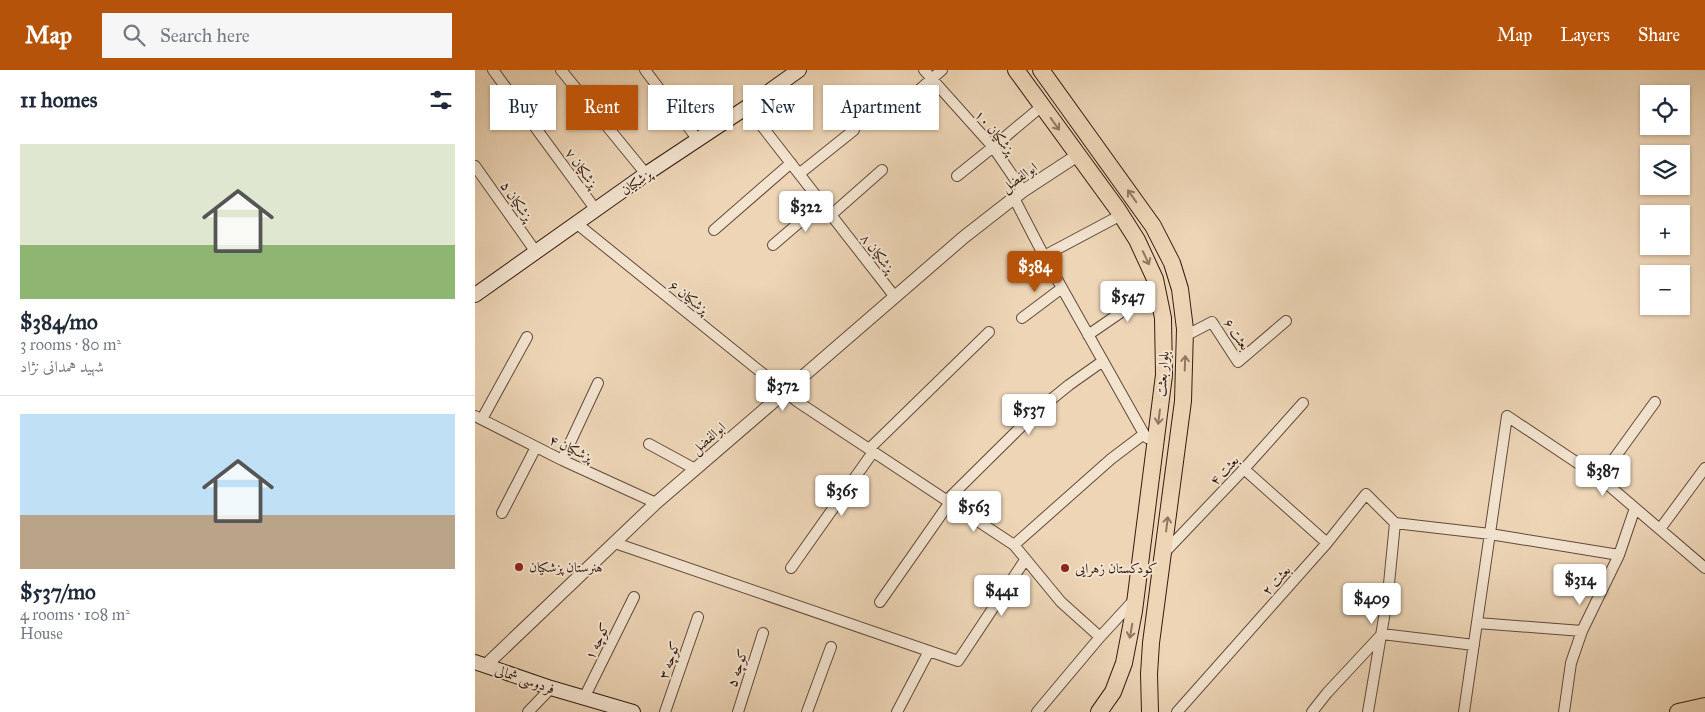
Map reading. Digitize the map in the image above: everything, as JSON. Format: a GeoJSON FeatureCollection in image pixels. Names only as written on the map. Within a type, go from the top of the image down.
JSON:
{"type":"FeatureCollection","features":[{"type":"Feature","properties":{"kind":"main road","name":"پزشکیان"},"geometry":{"type":"LineString","coordinates":[[778,85],[799,70]]}},
{"type":"Feature","properties":{"kind":"main road","name":"بلوار بعثت"},"geometry":{"type":"LineString","coordinates":[[1016,70],[1137,240],[1147,260],[1159,294],[1163,318],[1164,375],[1136,598],[1124,663],[1113,692],[1099,712]]}},
{"type":"Feature","properties":{"kind":"main road","name":"بلوار بعثت"},"geometry":{"type":"LineString","coordinates":[[1041,70],[1112,167],[1160,238],[1172,263],[1180,289],[1185,336],[1181,422],[1150,659],[1150,712]]}},
{"type":"Feature","properties":{"kind":"main road","name":"پزشکیان"},"geometry":{"type":"LineString","coordinates":[[475,295],[646,174],[743,110]]}},
{"type":"Feature","properties":{"kind":"main road","name":"فردوسی شمالی"},"geometry":{"type":"LineString","coordinates":[[480,664],[551,688],[633,712]]}},
{"type":"Feature","properties":{"kind":"main road"},"geometry":{"type":"LineString","coordinates":[[1678,712],[1705,706]]}},
{"type":"Feature","properties":{"kind":"street","name":"پزشکیان ۷"},"geometry":{"type":"LineString","coordinates":[[493,70],[596,210]]}},
{"type":"Feature","properties":{"kind":"street"},"geometry":{"type":"LineString","coordinates":[[561,70],[646,174]]}},
{"type":"Feature","properties":{"kind":"street"},"geometry":{"type":"LineString","coordinates":[[645,70],[698,140]]}},
{"type":"Feature","properties":{"kind":"street","name":"پزشکیان ۱۰"},"geometry":{"type":"LineString","coordinates":[[924,70],[993,147],[1019,194],[1043,256],[1143,434],[1155,446]]}},
{"type":"Feature","properties":{"kind":"street"},"geometry":{"type":"LineString","coordinates":[[926,85],[942,70]]}},
{"type":"Feature","properties":{"kind":"street"},"geometry":{"type":"LineString","coordinates":[[957,176],[1042,106]]}},
{"type":"Feature","properties":{"kind":"street","name":"پزشکیان ۸"},"geometry":{"type":"LineString","coordinates":[[765,130],[895,297]]}},
{"type":"Feature","properties":{"kind":"street"},"geometry":{"type":"LineString","coordinates":[[799,174],[854,130]]}},
{"type":"Feature","properties":{"kind":"street","name":"ابوالفضل"},"geometry":{"type":"LineString","coordinates":[[480,664],[615,543],[656,502],[964,238],[1019,194],[1078,155]]}},
{"type":"Feature","properties":{"kind":"street"},"geometry":{"type":"LineString","coordinates":[[714,230],[791,163]]}},
{"type":"Feature","properties":{"kind":"street","name":"پزشکیان ۵"},"geometry":{"type":"LineString","coordinates":[[475,166],[536,252]]}},
{"type":"Feature","properties":{"kind":"street"},"geometry":{"type":"LineString","coordinates":[[831,215],[883,170]]}},
{"type":"Feature","properties":{"kind":"street"},"geometry":{"type":"LineString","coordinates":[[773,245],[822,203]]}},
{"type":"Feature","properties":{"kind":"street"},"geometry":{"type":"LineString","coordinates":[[1043,256],[1121,215]]}},
{"type":"Feature","properties":{"kind":"street","name":"پزشکیان ۶"},"geometry":{"type":"LineString","coordinates":[[577,224],[798,402],[1014,545],[1061,602],[1099,637]]}},
{"type":"Feature","properties":{"kind":"street"},"geometry":{"type":"LineString","coordinates":[[1022,318],[1062,288]]}},
{"type":"Feature","properties":{"kind":"street"},"geometry":{"type":"LineString","coordinates":[[1088,335],[1136,302],[1159,294]]}},
{"type":"Feature","properties":{"kind":"street","name":"بعثت ۶"},"geometry":{"type":"LineString","coordinates":[[1185,336],[1212,322],[1238,362],[1286,321]]}},
{"type":"Feature","properties":{"kind":"street"},"geometry":{"type":"LineString","coordinates":[[791,568],[871,451],[989,332]]}},
{"type":"Feature","properties":{"kind":"street"},"geometry":{"type":"LineString","coordinates":[[479,418],[527,337]]}},
{"type":"Feature","properties":{"kind":"street"},"geometry":{"type":"LineString","coordinates":[[881,602],[948,501],[1037,411],[1103,361]]}},
{"type":"Feature","properties":{"kind":"street"},"geometry":{"type":"LineString","coordinates":[[562,460],[597,383]]}},
{"type":"Feature","properties":{"kind":"street"},"geometry":{"type":"LineString","coordinates":[[1600,478],[1655,402]]}},
{"type":"Feature","properties":{"kind":"street","name":"بعثت ۴"},"geometry":{"type":"LineString","coordinates":[[1163,554],[1244,469],[1303,403]]}},
{"type":"Feature","properties":{"kind":"street"},"geometry":{"type":"LineString","coordinates":[[1464,712],[1507,416],[1600,478],[1705,568]]}},
{"type":"Feature","properties":{"kind":"street","name":"پزشکیان ۴"},"geometry":{"type":"LineString","coordinates":[[479,418],[562,460],[656,502]]}},
{"type":"Feature","properties":{"kind":"street"},"geometry":{"type":"LineString","coordinates":[[1014,545],[1111,458],[1143,434]]}},
{"type":"Feature","properties":{"kind":"street"},"geometry":{"type":"LineString","coordinates":[[649,444],[695,469]]}},
{"type":"Feature","properties":{"kind":"street"},"geometry":{"type":"LineString","coordinates":[[502,513],[536,447]]}},
{"type":"Feature","properties":{"kind":"street"},"geometry":{"type":"LineString","coordinates":[[1659,529],[1705,468]]}},
{"type":"Feature","properties":{"kind":"street"},"geometry":{"type":"LineString","coordinates":[[1244,469],[1327,543]]}},
{"type":"Feature","properties":{"kind":"street","name":"بعثت ۲"},"geometry":{"type":"LineString","coordinates":[[1177,712],[1327,543],[1366,494],[1395,523]]}},
{"type":"Feature","properties":{"kind":"street"},"geometry":{"type":"LineString","coordinates":[[1564,712],[1571,663],[1581,631],[1619,555],[1635,508]]}},
{"type":"Feature","properties":{"kind":"street"},"geometry":{"type":"LineString","coordinates":[[1368,712],[1388,594],[1395,523],[1490,534],[1619,555]]}},
{"type":"Feature","properties":{"kind":"street"},"geometry":{"type":"LineString","coordinates":[[615,543],[958,661],[1025,560]]}},
{"type":"Feature","properties":{"kind":"street","name":"کوچه ۱"},"geometry":{"type":"LineString","coordinates":[[584,698],[634,597]]}},
{"type":"Feature","properties":{"kind":"street"},"geometry":{"type":"LineString","coordinates":[[1037,712],[1099,637],[1136,598]]}},
{"type":"Feature","properties":{"kind":"street","name":"کوچه ۳"},"geometry":{"type":"LineString","coordinates":[[665,712],[698,617]]}},
{"type":"Feature","properties":{"kind":"street"},"geometry":{"type":"LineString","coordinates":[[1477,623],[1581,631]]}},
{"type":"Feature","properties":{"kind":"street","name":"کوچه ۵"},"geometry":{"type":"LineString","coordinates":[[738,712],[763,633]]}},
{"type":"Feature","properties":{"kind":"street"},"geometry":{"type":"LineString","coordinates":[[1382,634],[1474,645]]}},
{"type":"Feature","properties":{"kind":"street"},"geometry":{"type":"LineString","coordinates":[[1312,712],[1327,693],[1382,634]]}},
{"type":"Feature","properties":{"kind":"street"},"geometry":{"type":"LineString","coordinates":[[807,712],[831,647]]}},
{"type":"Feature","properties":{"kind":"street"},"geometry":{"type":"LineString","coordinates":[[897,712],[929,652]]}},
{"type":"Feature","properties":{"kind":"street"},"geometry":{"type":"LineString","coordinates":[[528,712],[551,688]]}},
{"type":"Feature","properties":{"kind":"place","name":"هنرستان پزشکیان"},"geometry":{"type":"Point","coordinates":[519,567]}},
{"type":"Feature","properties":{"kind":"place","name":"کودکستان زهرایی"},"geometry":{"type":"Point","coordinates":[1065,568]}}]}
